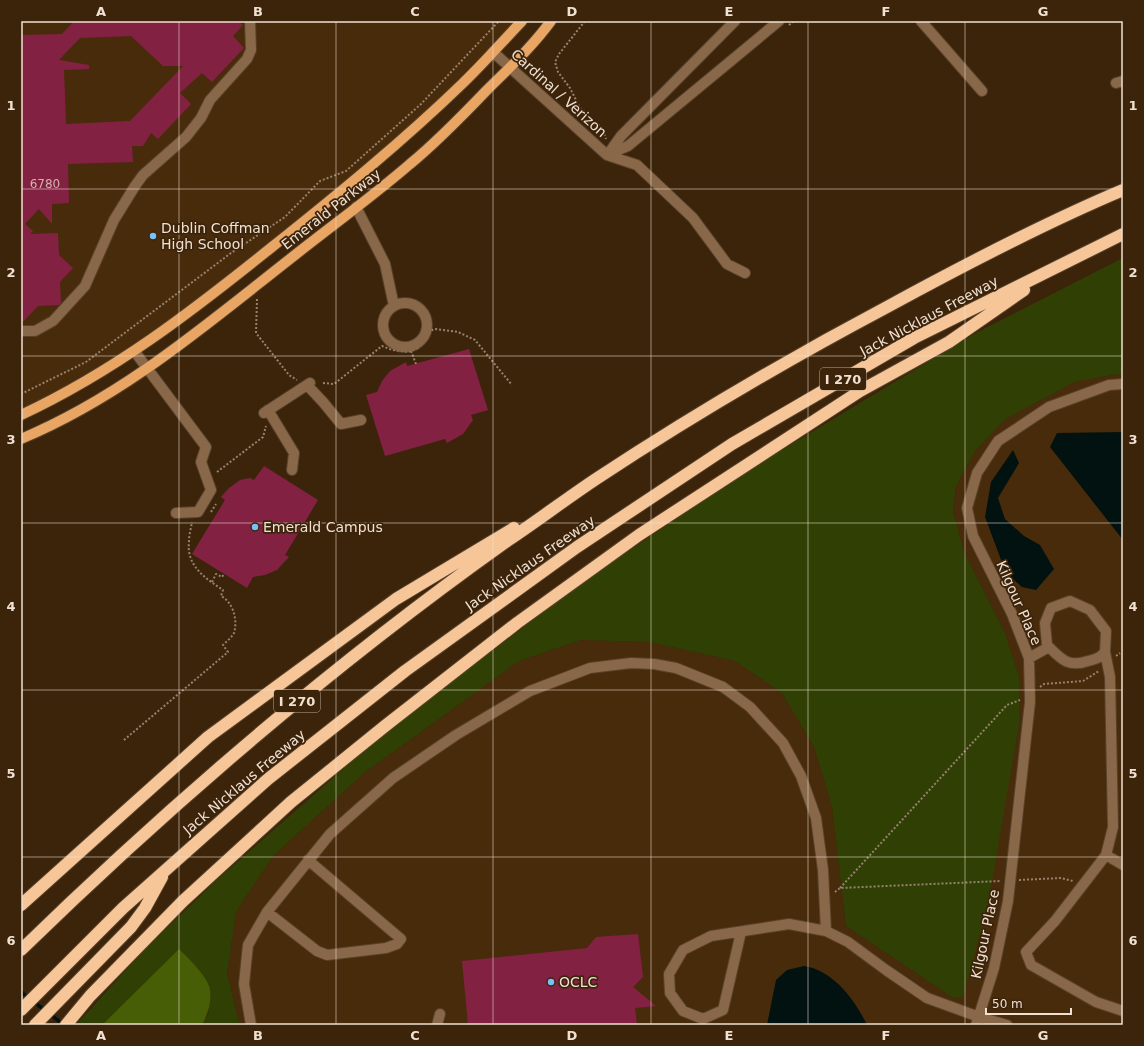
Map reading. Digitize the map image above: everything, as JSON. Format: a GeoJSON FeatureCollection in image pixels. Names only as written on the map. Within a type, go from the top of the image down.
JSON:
{"type":"FeatureCollection","features":[{"type":"Feature","properties":{"kind":"highway","name":"Jack Nicklaus Freeway"},"geometry":{"type":"LineString","coordinates":[[22,949],[96,878],[206,779],[317,684],[447,584],[594,480],[794,356],[980,257],[1077,209],[1123,190]]}},
{"type":"Feature","properties":{"kind":"highway","name":"Jack Nicklaus Freeway"},"geometry":{"type":"LineString","coordinates":[[21,1010],[54,976],[168,867],[268,779],[405,671],[577,547],[732,444],[914,338],[1123,234]]}},
{"type":"Feature","properties":{"kind":"highway"},"geometry":{"type":"LineString","coordinates":[[66,1025],[90,996],[183,901],[291,802],[385,726],[517,623],[639,535],[860,391],[949,342],[1054,268]]}},
{"type":"Feature","properties":{"kind":"highway"},"geometry":{"type":"LineString","coordinates":[[21,905],[208,737],[396,599],[594,480]]}},
{"type":"Feature","properties":{"kind":"highway"},"geometry":{"type":"LineString","coordinates":[[36,1025],[131,927],[145,908],[168,867]]}},
{"type":"Feature","properties":{"kind":"main road","name":"Emerald Parkway"},"geometry":{"type":"LineString","coordinates":[[21,415],[71,390],[135,352],[253,262],[384,155],[463,83],[522,21]]}},
{"type":"Feature","properties":{"kind":"main road","name":"Emerald Parkway"},"geometry":{"type":"LineString","coordinates":[[21,439],[43,430],[83,408],[148,369],[193,336],[411,164],[511,67],[538,39],[551,21]]}},
{"type":"Feature","properties":{"kind":"street"},"geometry":{"type":"LineString","coordinates":[[21,331],[35,331],[53,321],[85,286],[114,220],[135,186],[143,175],[186,137],[201,118],[210,100],[247,59],[251,50],[250,21]]}},
{"type":"Feature","properties":{"kind":"street"},"geometry":{"type":"LineString","coordinates":[[607,155],[621,136],[735,21]]}},
{"type":"Feature","properties":{"kind":"street"},"geometry":{"type":"LineString","coordinates":[[607,155],[628,146],[779,21]]}},
{"type":"Feature","properties":{"kind":"street"},"geometry":{"type":"LineString","coordinates":[[921,21],[982,91]]}},
{"type":"Feature","properties":{"kind":"street","name":"Cardinal / Verizon"},"geometry":{"type":"LineString","coordinates":[[493,52],[607,155]]}},
{"type":"Feature","properties":{"kind":"street"},"geometry":{"type":"LineString","coordinates":[[607,155],[637,165],[693,218],[727,264],[745,273]]}},
{"type":"Feature","properties":{"kind":"street"},"geometry":{"type":"LineString","coordinates":[[356,207],[385,264],[394,306]]}},
{"type":"Feature","properties":{"kind":"street"},"geometry":{"type":"LineString","coordinates":[[400,304],[412,304],[422,312],[426,327],[424,334],[416,343],[410,346],[397,345],[387,337],[383,327],[384,318],[394,306],[400,304]]}},
{"type":"Feature","properties":{"kind":"street"},"geometry":{"type":"LineString","coordinates":[[135,352],[206,447],[201,462],[211,490],[198,512],[176,513]]}},
{"type":"Feature","properties":{"kind":"street"},"geometry":{"type":"LineString","coordinates":[[292,470],[294,453],[266,411],[309,384],[341,424],[361,420]]}},
{"type":"Feature","properties":{"kind":"street","name":"Kilgour Place"},"geometry":{"type":"LineString","coordinates":[[977,1021],[994,968],[1010,880],[1030,696],[1029,658],[1012,614],[973,536],[967,508],[977,473],[998,441],[1049,407],[1109,385],[1123,384]]}},
{"type":"Feature","properties":{"kind":"street"},"geometry":{"type":"LineString","coordinates":[[1105,652],[1100,658],[1078,665],[1062,660],[1047,645],[1045,623],[1051,608],[1070,601],[1090,610],[1106,631],[1105,652],[1110,677],[1113,827],[1106,855],[1055,921],[1026,952],[1031,964],[1096,1002],[1123,1011]]}},
{"type":"Feature","properties":{"kind":"street"},"geometry":{"type":"LineString","coordinates":[[1029,658],[1049,648]]}},
{"type":"Feature","properties":{"kind":"street"},"geometry":{"type":"LineString","coordinates":[[251,1025],[244,984],[248,946],[267,912],[330,834],[393,778],[456,735],[530,691],[590,668],[631,663],[654,664],[676,668],[723,687],[750,707],[783,743],[801,776],[816,818],[823,870],[826,930]]}},
{"type":"Feature","properties":{"kind":"street"},"geometry":{"type":"LineString","coordinates":[[1106,855],[1123,865]]}},
{"type":"Feature","properties":{"kind":"street"},"geometry":{"type":"LineString","coordinates":[[267,912],[317,951],[327,955],[386,948],[397,944],[401,939],[308,860]]}},
{"type":"Feature","properties":{"kind":"street"},"geometry":{"type":"LineString","coordinates":[[741,932],[723,1010],[703,1019],[683,1011],[670,993],[669,974],[683,950],[711,936],[789,924],[826,930],[848,942],[927,998],[977,1021],[1007,1025]]}},
{"type":"Feature","properties":{"kind":"street"},"geometry":{"type":"LineString","coordinates":[[437,1025],[440,1014]]}},
{"type":"Feature","properties":{"kind":"path"},"geometry":{"type":"LineString","coordinates":[[21,394],[86,362],[231,253],[285,218],[320,181],[346,171],[421,104],[499,21]]}},
{"type":"Feature","properties":{"kind":"path"},"geometry":{"type":"LineString","coordinates":[[585,21],[559,54],[555,62],[558,72],[570,88],[580,108],[602,128],[606,135],[607,155]]}},
{"type":"Feature","properties":{"kind":"path"},"geometry":{"type":"LineString","coordinates":[[257,299],[256,332],[289,375],[309,384]]}},
{"type":"Feature","properties":{"kind":"path"},"geometry":{"type":"LineString","coordinates":[[323,383],[334,384],[382,346],[401,352],[411,351],[418,348],[429,333],[436,329],[467,334],[476,340],[512,385]]}},
{"type":"Feature","properties":{"kind":"path"},"geometry":{"type":"LineString","coordinates":[[411,351],[416,364]]}},
{"type":"Feature","properties":{"kind":"path"},"geometry":{"type":"LineString","coordinates":[[217,476],[216,471],[263,437],[266,425]]}},
{"type":"Feature","properties":{"kind":"path"},"geometry":{"type":"LineString","coordinates":[[208,516],[217,503]]}},
{"type":"Feature","properties":{"kind":"path"},"geometry":{"type":"LineString","coordinates":[[124,740],[228,652],[223,645],[234,634],[235,618],[230,605],[221,596],[223,590],[200,573],[190,557],[188,541],[192,522],[196,520]]}},
{"type":"Feature","properties":{"kind":"path"},"geometry":{"type":"LineString","coordinates":[[212,582],[216,574],[222,577],[224,574]]}},
{"type":"Feature","properties":{"kind":"path"},"geometry":{"type":"LineString","coordinates":[[824,896],[840,888],[1007,705],[1034,695],[1044,684],[1083,681],[1120,653]]}},
{"type":"Feature","properties":{"kind":"path"},"geometry":{"type":"LineString","coordinates":[[840,888],[1061,878],[1084,883]]}},
{"type":"Feature","properties":{"kind":"shaded area","name":"Dublin Coffman High School"},"geometry":{"type":"Polygon","coordinates":[[[21,21],[522,21],[463,83],[180,319],[21,415],[21,21]]]}},
{"type":"Feature","properties":{"kind":"shaded area"},"geometry":{"type":"Polygon","coordinates":[[[1123,373],[1123,1025],[241,1025],[238,1019],[227,973],[236,912],[273,856],[364,773],[519,661],[581,640],[649,642],[735,661],[782,693],[814,747],[832,807],[846,926],[952,997],[963,997],[1019,677],[1005,633],[964,552],[953,511],[956,486],[975,451],[1004,420],[1074,382],[1123,373]]]}},
{"type":"Feature","properties":{"kind":"shaded area"},"geometry":{"type":"Polygon","coordinates":[[[1123,432],[1123,540],[1050,447],[1057,433],[1123,432]]]}},
{"type":"Feature","properties":{"kind":"shaded area"},"geometry":{"type":"Polygon","coordinates":[[[1013,450],[1019,463],[998,498],[1005,519],[1024,536],[1040,545],[1054,569],[1036,590],[1022,587],[1006,573],[985,517],[991,482],[1013,450]]]}},
{"type":"Feature","properties":{"kind":"shaded area"},"geometry":{"type":"Polygon","coordinates":[[[804,966],[824,973],[834,980],[849,996],[867,1025],[767,1025],[776,980],[787,970],[804,966]]]}},
{"type":"Feature","properties":{"kind":"green space"},"geometry":{"type":"Polygon","coordinates":[[[1123,258],[1123,373],[1074,382],[1004,420],[975,451],[956,486],[953,511],[964,552],[1005,633],[1019,677],[1019,724],[988,904],[963,997],[952,997],[846,926],[832,807],[814,747],[782,693],[735,661],[649,642],[581,640],[519,661],[364,773],[273,856],[236,912],[227,973],[238,1019],[241,1025],[202,1025],[209,1013],[179,949],[102,1025],[76,1025],[146,948],[219,878],[390,728],[582,583],[742,474],[976,333],[1123,258]]]}},
{"type":"Feature","properties":{"kind":"green space"},"geometry":{"type":"Polygon","coordinates":[[[179,949],[200,971],[209,986],[209,1006],[202,1025],[102,1025],[179,949]]]}},
{"type":"Feature","properties":{"kind":"building"},"geometry":{"type":"Polygon","coordinates":[[[74,21],[238,21],[243,25],[233,36],[244,48],[212,82],[202,73],[180,93],[191,104],[158,139],[151,133],[143,146],[132,146],[133,162],[68,164],[69,203],[52,204],[52,224],[39,209],[25,224],[33,231],[30,234],[58,233],[59,255],[73,268],[60,282],[61,303],[59,305],[38,306],[21,324],[21,35],[62,34],[74,21]],[[131,36],[80,38],[59,60],[89,65],[89,69],[64,70],[66,124],[130,121],[183,66],[163,66],[131,36]]]}},
{"type":"Feature","properties":{"kind":"building"},"geometry":{"type":"Polygon","coordinates":[[[469,349],[488,410],[471,415],[473,420],[463,434],[447,443],[445,439],[385,456],[366,395],[377,392],[382,381],[390,371],[406,362],[407,366],[469,349]]]}},
{"type":"Feature","properties":{"kind":"building","name":"Emerald Campus"},"geometry":{"type":"Polygon","coordinates":[[[264,466],[318,500],[285,555],[289,557],[277,570],[265,575],[253,577],[247,588],[192,554],[225,500],[221,497],[229,488],[240,480],[250,478],[254,480],[264,466]]]}},
{"type":"Feature","properties":{"kind":"building","name":"OCLC"},"geometry":{"type":"Polygon","coordinates":[[[638,934],[643,977],[633,987],[656,1006],[635,1008],[637,1025],[468,1025],[462,961],[587,948],[596,937],[638,934]]]}},
{"type":"Feature","properties":{"kind":"waterway"},"geometry":{"type":"LineString","coordinates":[[21,992],[64,1025]]}},
{"type":"Feature","properties":{"kind":"place","name":"Dublin Coffman High School"},"geometry":{"type":"Point","coordinates":[153,236]}},
{"type":"Feature","properties":{"kind":"place","name":"Emerald Campus"},"geometry":{"type":"Point","coordinates":[255,527]}},
{"type":"Feature","properties":{"kind":"place","name":"OCLC"},"geometry":{"type":"Point","coordinates":[551,982]}}]}
